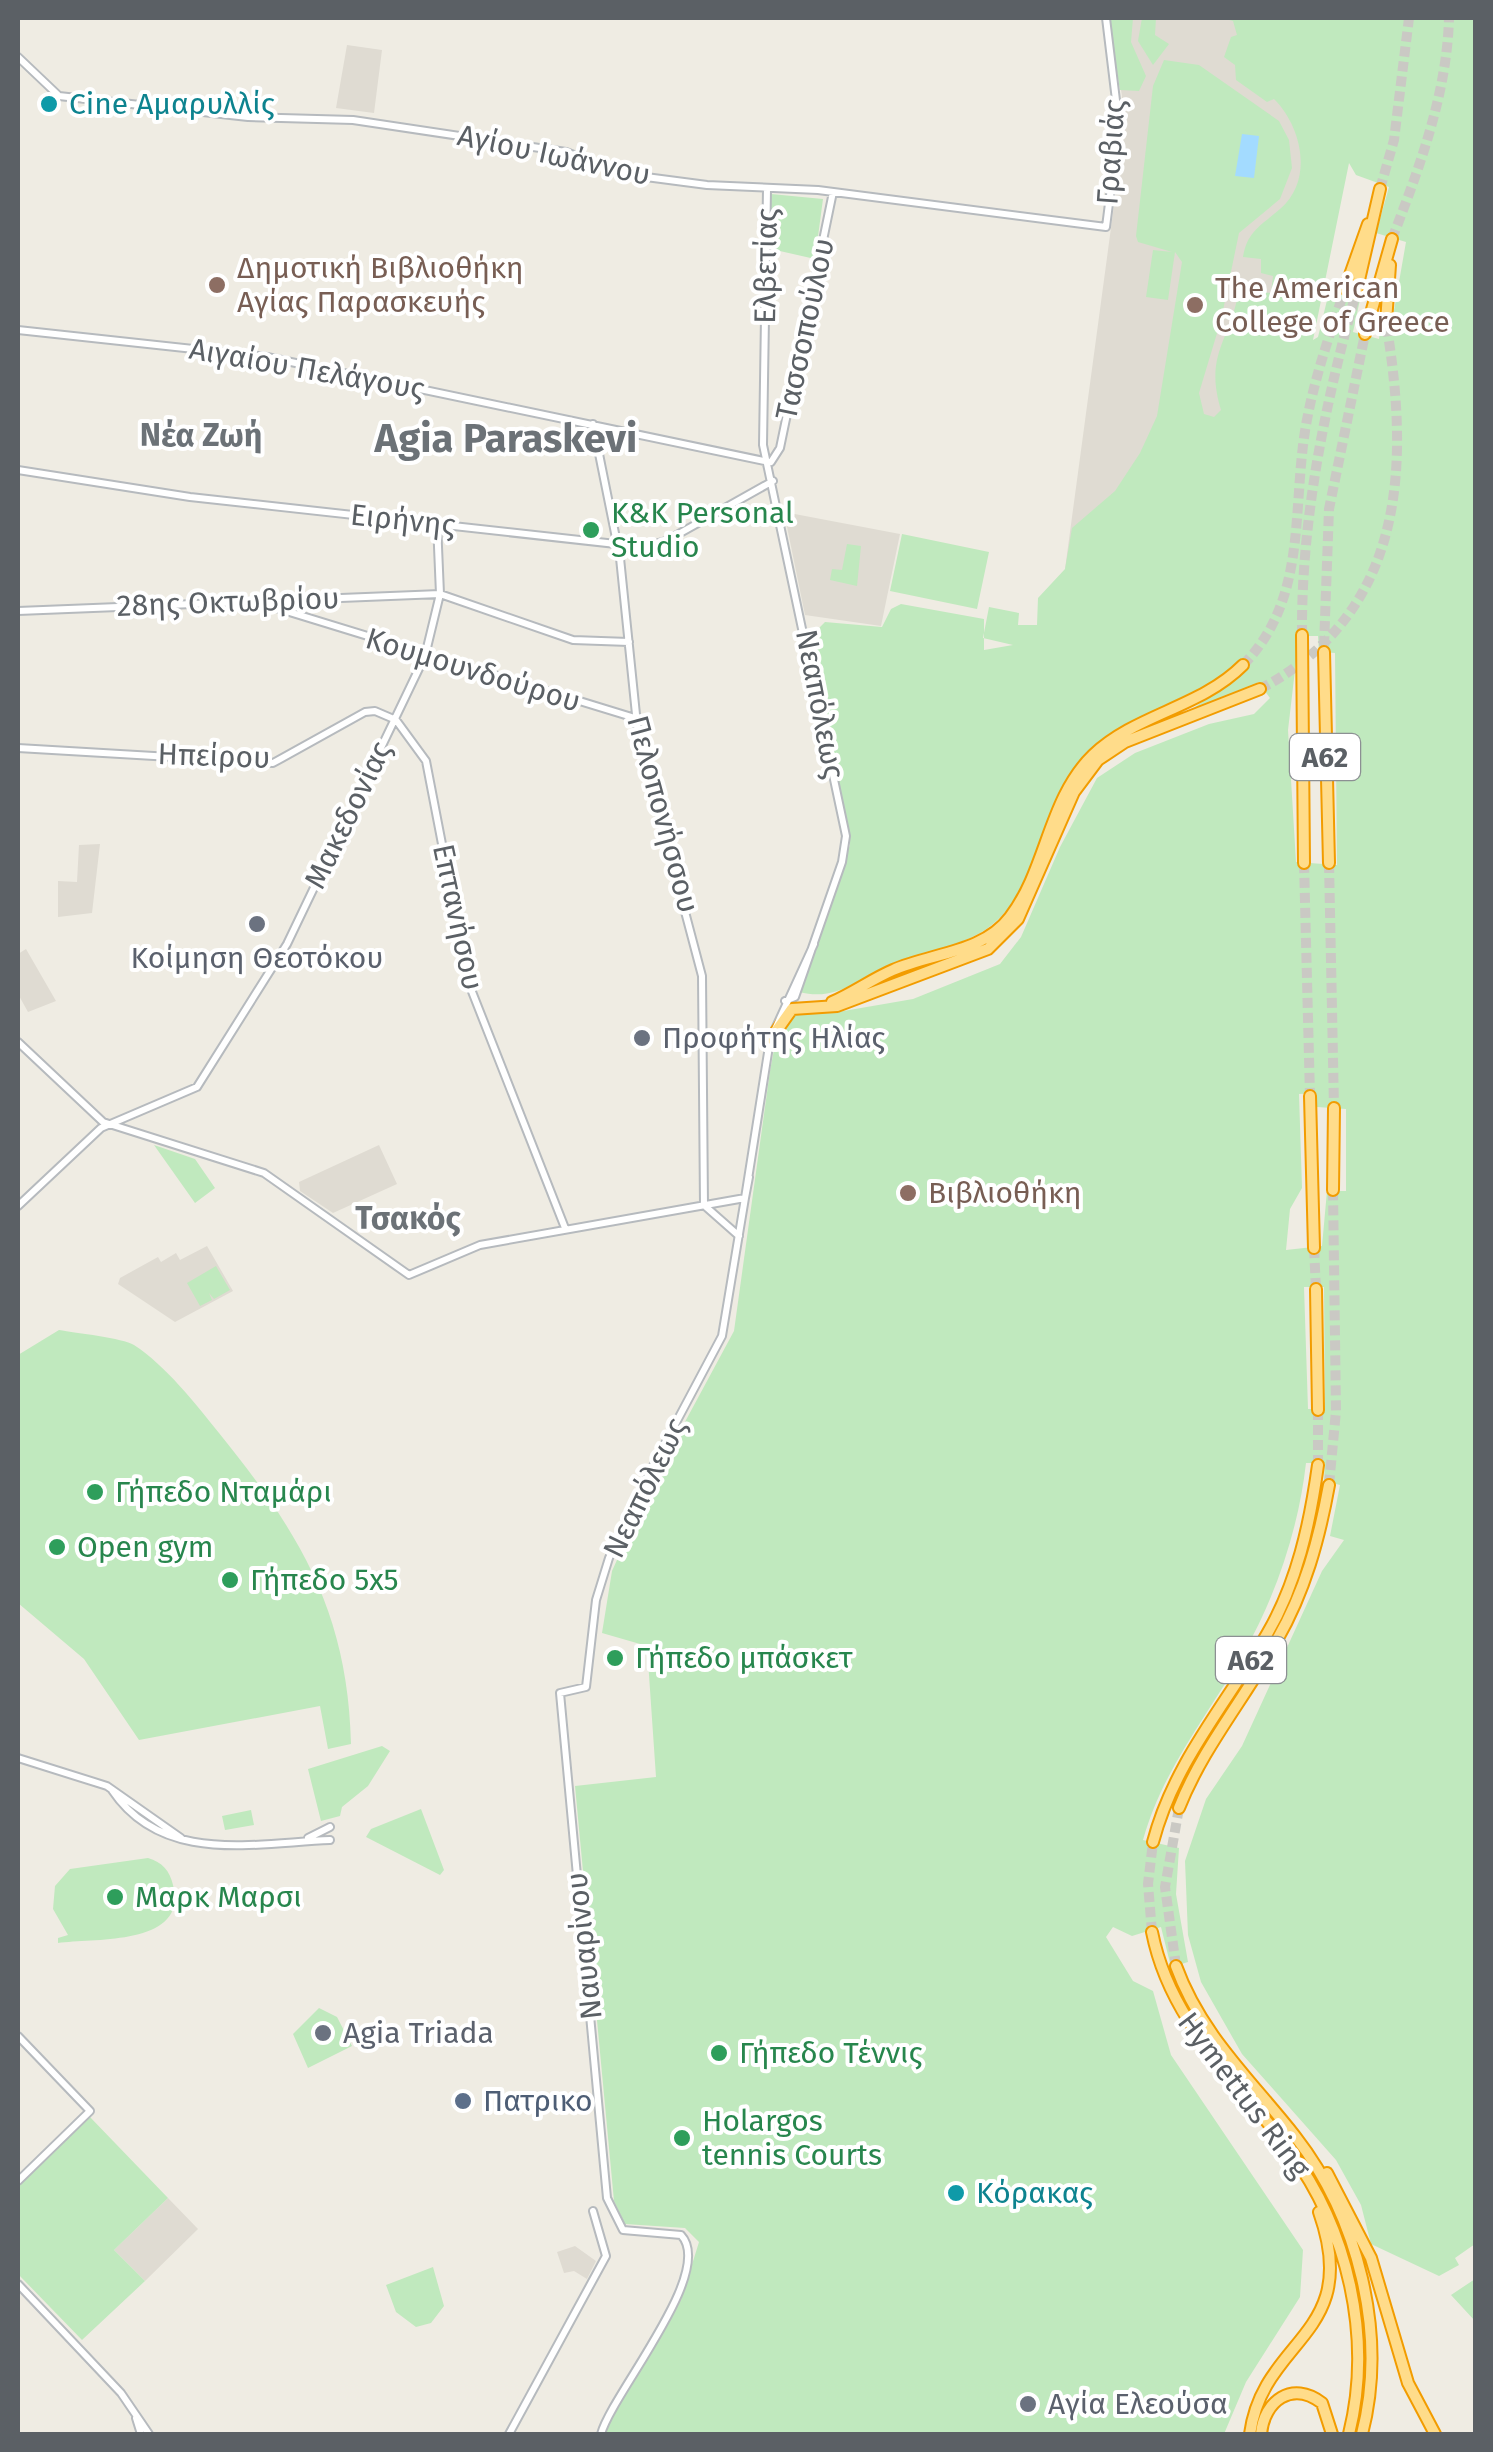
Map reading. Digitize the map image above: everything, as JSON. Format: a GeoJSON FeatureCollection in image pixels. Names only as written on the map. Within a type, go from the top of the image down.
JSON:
{"type":"FeatureCollection","features":[{"type":"Feature","properties":{"kind":"highway"},"geometry":{"type":"LineString","coordinates":[[1351,291],[1380,190]]}},
{"type":"Feature","properties":{"kind":"highway"},"geometry":{"type":"LineString","coordinates":[[1365,334],[1392,239],[1386,322]]}},
{"type":"Feature","properties":{"kind":"highway","name":"Α62"},"geometry":{"type":"LineString","coordinates":[[1302,635],[1304,863]]}},
{"type":"Feature","properties":{"kind":"highway","name":"Α62"},"geometry":{"type":"LineString","coordinates":[[1324,652],[1330,863]]}},
{"type":"Feature","properties":{"kind":"highway"},"geometry":{"type":"LineString","coordinates":[[794,1001],[834,1001],[891,971],[994,933],[1015,909],[1066,792],[1090,757],[1122,734],[1205,696],[1243,666]]}},
{"type":"Feature","properties":{"kind":"highway"},"geometry":{"type":"LineString","coordinates":[[794,1001],[829,1008],[962,962],[997,943],[1022,912],[1074,792],[1098,760],[1125,742],[1260,688]]}},
{"type":"Feature","properties":{"kind":"highway"},"geometry":{"type":"LineString","coordinates":[[770,1040],[794,1001]]}},
{"type":"Feature","properties":{"kind":"highway"},"geometry":{"type":"LineString","coordinates":[[1310,1096],[1314,1248]]}},
{"type":"Feature","properties":{"kind":"highway"},"geometry":{"type":"LineString","coordinates":[[1333,1190],[1334,1108]]}},
{"type":"Feature","properties":{"kind":"highway"},"geometry":{"type":"LineString","coordinates":[[1316,1289],[1318,1410]]}},
{"type":"Feature","properties":{"kind":"highway","name":"Α62"},"geometry":{"type":"LineString","coordinates":[[1153,1842],[1181,1768],[1286,1598],[1308,1524],[1318,1465]]}},
{"type":"Feature","properties":{"kind":"highway","name":"Α62"},"geometry":{"type":"LineString","coordinates":[[1179,1808],[1201,1762],[1288,1619],[1311,1562],[1329,1485]]}},
{"type":"Feature","properties":{"kind":"highway","name":"Hymettus Ring"},"geometry":{"type":"LineString","coordinates":[[1152,1932],[1168,1988],[1184,2018],[1305,2174],[1338,2242],[1354,2304],[1357,2382],[1349,2434]]}},
{"type":"Feature","properties":{"kind":"highway","name":"Hymettus Ring"},"geometry":{"type":"LineString","coordinates":[[1176,1966],[1207,2031],[1297,2139],[1344,2219],[1361,2277],[1371,2358],[1362,2434]]}},
{"type":"Feature","properties":{"kind":"highway"},"geometry":{"type":"LineString","coordinates":[[1297,2139],[1324,2168],[1353,2218],[1378,2279],[1408,2383],[1435,2434]]}},
{"type":"Feature","properties":{"kind":"highway"},"geometry":{"type":"LineString","coordinates":[[1250,2434],[1260,2396],[1314,2326],[1329,2290],[1331,2252],[1305,2174]]}},
{"type":"Feature","properties":{"kind":"highway"},"geometry":{"type":"LineString","coordinates":[[1261,2434],[1270,2405],[1283,2395],[1298,2392],[1322,2404],[1332,2434]]}},
{"type":"Feature","properties":{"kind":"street","name":"Γραβιάς"},"geometry":{"type":"LineString","coordinates":[[1106,18],[1119,124],[1106,226]]}},
{"type":"Feature","properties":{"kind":"street","name":"Αγίου Ιωάννου"},"geometry":{"type":"LineString","coordinates":[[18,58],[59,96],[166,110],[390,124],[566,152],[623,174],[833,192],[1106,226]]}},
{"type":"Feature","properties":{"kind":"street","name":"Ελβετίας"},"geometry":{"type":"LineString","coordinates":[[766,189],[764,445],[770,462]]}},
{"type":"Feature","properties":{"kind":"street","name":"Τασσοπούλου"},"geometry":{"type":"LineString","coordinates":[[770,462],[780,448],[833,192]]}},
{"type":"Feature","properties":{"kind":"street","name":"Αιγαίου Πελάγους"},"geometry":{"type":"LineString","coordinates":[[18,330],[267,357],[770,462]]}},
{"type":"Feature","properties":{"kind":"street","name":"Πελοπονήσσου"},"geometry":{"type":"LineString","coordinates":[[594,424],[618,545],[635,718],[702,976],[704,1205]]}},
{"type":"Feature","properties":{"kind":"street","name":"Νεαπόλεως"},"geometry":{"type":"LineString","coordinates":[[560,1693],[586,1687],[595,1608],[609,1558],[722,1336],[770,1040],[794,1001],[845,854],[846,836],[770,462]]}},
{"type":"Feature","properties":{"kind":"street","name":"Ειρήνης"},"geometry":{"type":"LineString","coordinates":[[18,470],[190,496],[650,547],[773,481]]}},
{"type":"Feature","properties":{"kind":"street","name":"Μακεδονίας"},"geometry":{"type":"LineString","coordinates":[[111,1126],[197,1087],[287,944],[425,656],[440,594],[437,523]]}},
{"type":"Feature","properties":{"kind":"street","name":"28ης Οκτωβρίου"},"geometry":{"type":"LineString","coordinates":[[18,610],[440,594]]}},
{"type":"Feature","properties":{"kind":"street"},"geometry":{"type":"LineString","coordinates":[[440,594],[574,640],[629,642]]}},
{"type":"Feature","properties":{"kind":"street","name":"Κουμουνδούρου"},"geometry":{"type":"LineString","coordinates":[[254,601],[635,718]]}},
{"type":"Feature","properties":{"kind":"street","name":"Ηπείρου"},"geometry":{"type":"LineString","coordinates":[[18,748],[272,763],[370,710],[396,720]]}},
{"type":"Feature","properties":{"kind":"street","name":"Επτανήσου"},"geometry":{"type":"LineString","coordinates":[[396,720],[426,762],[469,984],[565,1228]]}},
{"type":"Feature","properties":{"kind":"street"},"geometry":{"type":"LineString","coordinates":[[18,1042],[111,1126],[264,1174],[409,1275],[480,1245],[745,1198]]}},
{"type":"Feature","properties":{"kind":"street"},"geometry":{"type":"LineString","coordinates":[[18,1206],[84,1140],[111,1126]]}},
{"type":"Feature","properties":{"kind":"street"},"geometry":{"type":"LineString","coordinates":[[705,1185],[724,1201]]}},
{"type":"Feature","properties":{"kind":"street"},"geometry":{"type":"LineString","coordinates":[[704,1205],[740,1236]]}},
{"type":"Feature","properties":{"kind":"street","name":"Ναυαρίνου"},"geometry":{"type":"LineString","coordinates":[[560,1693],[607,2198],[623,2230],[684,2237],[686,2276],[678,2297],[614,2402],[601,2434]]}},
{"type":"Feature","properties":{"kind":"street"},"geometry":{"type":"LineString","coordinates":[[18,1758],[112,1790],[182,1839],[236,1847],[330,1840]]}},
{"type":"Feature","properties":{"kind":"street"},"geometry":{"type":"LineString","coordinates":[[302,1841],[330,1827]]}},
{"type":"Feature","properties":{"kind":"street"},"geometry":{"type":"LineString","coordinates":[[18,2036],[90,2111],[18,2182]]}},
{"type":"Feature","properties":{"kind":"street"},"geometry":{"type":"LineString","coordinates":[[509,2434],[606,2250],[594,2215],[607,2198]]}},
{"type":"Feature","properties":{"kind":"street"},"geometry":{"type":"LineString","coordinates":[[18,2284],[108,2378],[149,2434]]}},
{"type":"Feature","properties":{"kind":"street"},"geometry":{"type":"LineString","coordinates":[[136,2417],[141,2434]]}},
{"type":"Feature","properties":{"kind":"shaded area","name":"The American College of Greece"},"geometry":{"type":"Polygon","coordinates":[[[1109,18],[1301,18],[1307,161],[1255,451],[1065,569],[1123,139],[1122,96],[1109,18]]]}},
{"type":"Feature","properties":{"kind":"shaded area"},"geometry":{"type":"Polygon","coordinates":[[[347,45],[382,50],[374,113],[336,108],[347,45]]]}},
{"type":"Feature","properties":{"kind":"shaded area"},"geometry":{"type":"Polygon","coordinates":[[[784,512],[900,534],[881,626],[805,615],[784,512]]]}},
{"type":"Feature","properties":{"kind":"shaded area"},"geometry":{"type":"Polygon","coordinates":[[[100,844],[92,913],[58,917],[58,881],[77,882],[79,845],[100,844]]]}},
{"type":"Feature","properties":{"kind":"shaded area"},"geometry":{"type":"Polygon","coordinates":[[[26,949],[56,1001],[28,1012],[18,994],[18,954],[26,949]]]}},
{"type":"Feature","properties":{"kind":"shaded area"},"geometry":{"type":"Polygon","coordinates":[[[379,1145],[397,1184],[333,1213],[300,1191],[299,1182],[379,1145]]]}},
{"type":"Feature","properties":{"kind":"shaded area"},"geometry":{"type":"Polygon","coordinates":[[[207,1246],[233,1291],[175,1322],[118,1284],[120,1278],[158,1257],[161,1262],[176,1253],[180,1260],[207,1246]]]}},
{"type":"Feature","properties":{"kind":"shaded area"},"geometry":{"type":"Polygon","coordinates":[[[168,2198],[198,2229],[145,2281],[114,2250],[168,2198]]]}},
{"type":"Feature","properties":{"kind":"shaded area"},"geometry":{"type":"Polygon","coordinates":[[[575,2246],[596,2261],[587,2279],[574,2271],[564,2273],[557,2252],[575,2246]]]}},
{"type":"Feature","properties":{"kind":"green space"},"geometry":{"type":"Polygon","coordinates":[[[1108,18],[1133,18],[1131,42],[1146,76],[1139,91],[1120,90],[1108,18]]]}},
{"type":"Feature","properties":{"kind":"green space"},"geometry":{"type":"Polygon","coordinates":[[[1142,18],[1156,18],[1155,35],[1169,44],[1153,65],[1138,41],[1142,18]]]}},
{"type":"Feature","properties":{"kind":"green space"},"geometry":{"type":"Polygon","coordinates":[[[1222,18],[1475,18],[1475,2244],[1455,2258],[1459,2265],[1439,2276],[1371,2244],[1361,2205],[1336,2160],[1242,2054],[1201,1982],[1188,1935],[1185,1861],[1206,1799],[1242,1746],[1322,1571],[1344,1540],[1330,1536],[1340,1485],[1324,1481],[1325,1463],[1306,1463],[1292,1536],[1266,1608],[1244,1652],[1174,1766],[1143,1840],[1179,1848],[1176,1894],[1188,1962],[1171,1967],[1161,1927],[1132,1936],[1113,1927],[1106,1937],[1133,1981],[1153,1991],[1171,2055],[1303,2250],[1300,2297],[1246,2382],[1224,2434],[603,2434],[617,2402],[681,2300],[699,2242],[685,2228],[625,2224],[614,2201],[575,1786],[656,1777],[647,1646],[602,1633],[612,1571],[652,1483],[734,1331],[776,1039],[789,1014],[832,1013],[913,999],[1000,964],[1021,937],[1060,847],[1097,778],[1135,753],[1209,724],[1254,714],[1270,698],[1258,682],[1247,691],[1198,710],[1195,707],[1246,671],[1249,667],[1240,660],[1201,692],[1107,743],[1067,781],[1034,865],[997,921],[970,938],[892,964],[837,991],[799,992],[850,845],[813,634],[825,622],[882,627],[891,609],[901,604],[984,619],[984,633],[989,607],[1019,613],[1018,625],[1037,625],[1038,598],[1065,569],[1072,528],[1115,491],[1140,453],[1157,416],[1182,262],[1175,252],[1168,300],[1146,297],[1153,250],[1172,252],[1138,242],[1136,236],[1153,86],[1164,60],[1199,65],[1279,121],[1289,140],[1292,168],[1280,199],[1239,233],[1221,320],[1199,393],[1204,414],[1214,417],[1221,410],[1215,375],[1217,361],[1239,290],[1271,293],[1273,276],[1261,273],[1261,259],[1243,257],[1245,248],[1256,229],[1291,197],[1300,169],[1297,138],[1284,111],[1274,99],[1267,102],[1236,80],[1235,65],[1224,57],[1231,37],[1237,35],[1233,21],[1222,18]],[[1349,163],[1313,340],[1318,337],[1331,284],[1361,295],[1353,332],[1379,339],[1381,322],[1392,322],[1406,242],[1376,233],[1389,187],[1356,175],[1349,163]],[[1299,636],[1288,730],[1296,862],[1337,865],[1335,653],[1319,652],[1318,636],[1299,636]],[[984,638],[984,650],[1013,645],[984,638]],[[1316,1093],[1299,1094],[1302,1188],[1290,1209],[1286,1250],[1322,1246],[1327,1191],[1346,1191],[1346,1109],[1317,1107],[1316,1093]],[[1304,1287],[1308,1409],[1325,1409],[1324,1287],[1304,1287]]]}},
{"type":"Feature","properties":{"kind":"green space"},"geometry":{"type":"Polygon","coordinates":[[[771,194],[823,199],[815,259],[771,249],[771,194]]]}},
{"type":"Feature","properties":{"kind":"green space"},"geometry":{"type":"Polygon","coordinates":[[[902,534],[989,552],[977,609],[890,591],[902,534]]]}},
{"type":"Feature","properties":{"kind":"green space"},"geometry":{"type":"Polygon","coordinates":[[[847,544],[861,546],[857,586],[830,580],[832,569],[842,570],[847,544]]]}},
{"type":"Feature","properties":{"kind":"green space"},"geometry":{"type":"Polygon","coordinates":[[[154,1145],[195,1159],[215,1188],[195,1203],[154,1145]]]}},
{"type":"Feature","properties":{"kind":"green space"},"geometry":{"type":"Polygon","coordinates":[[[216,1266],[230,1290],[214,1299],[209,1293],[212,1300],[200,1306],[187,1283],[216,1266]]]}},
{"type":"Feature","properties":{"kind":"green space"},"geometry":{"type":"Polygon","coordinates":[[[59,1330],[120,1340],[146,1354],[190,1398],[273,1505],[296,1541],[329,1614],[348,1697],[351,1744],[328,1749],[320,1706],[139,1740],[84,1659],[18,1603],[18,1355],[59,1330]]]}},
{"type":"Feature","properties":{"kind":"green space"},"geometry":{"type":"Polygon","coordinates":[[[382,1746],[390,1751],[368,1786],[342,1807],[340,1816],[321,1821],[308,1769],[382,1746]]]}},
{"type":"Feature","properties":{"kind":"green space"},"geometry":{"type":"Polygon","coordinates":[[[421,1809],[444,1870],[440,1875],[366,1837],[371,1829],[421,1809]]]}},
{"type":"Feature","properties":{"kind":"green space"},"geometry":{"type":"Polygon","coordinates":[[[251,1810],[254,1825],[225,1830],[222,1816],[251,1810]]]}},
{"type":"Feature","properties":{"kind":"green space"},"geometry":{"type":"Polygon","coordinates":[[[148,1858],[161,1865],[172,1880],[174,1905],[167,1919],[136,1935],[58,1943],[58,1938],[68,1935],[53,1909],[55,1886],[70,1869],[148,1858]]]}},
{"type":"Feature","properties":{"kind":"green space"},"geometry":{"type":"Polygon","coordinates":[[[319,2008],[337,2017],[352,2046],[308,2068],[293,2034],[319,2008]]]}},
{"type":"Feature","properties":{"kind":"green space"},"geometry":{"type":"Polygon","coordinates":[[[89,2116],[168,2198],[114,2250],[145,2281],[82,2340],[18,2274],[18,2186],[89,2116]]]}},
{"type":"Feature","properties":{"kind":"green space"},"geometry":{"type":"Polygon","coordinates":[[[433,2267],[444,2306],[431,2323],[416,2327],[396,2312],[386,2285],[433,2267]]]}},
{"type":"Feature","properties":{"kind":"green space"},"geometry":{"type":"Polygon","coordinates":[[[1475,2279],[1475,2321],[1451,2295],[1475,2279]]]}},
{"type":"Feature","properties":{"kind":"water"},"geometry":{"type":"Polygon","coordinates":[[[1242,134],[1259,136],[1254,178],[1235,176],[1242,134]]]}},
{"type":"Feature","properties":{"kind":"tunnel"},"geometry":{"type":"LineString","coordinates":[[1380,189],[1394,140],[1409,18]]}},
{"type":"Feature","properties":{"kind":"tunnel"},"geometry":{"type":"LineString","coordinates":[[1392,239],[1437,103],[1449,18]]}},
{"type":"Feature","properties":{"kind":"tunnel"},"geometry":{"type":"LineString","coordinates":[[1243,665],[1264,640],[1287,584],[1308,413],[1345,289]]}},
{"type":"Feature","properties":{"kind":"tunnel"},"geometry":{"type":"LineString","coordinates":[[1302,635],[1310,505],[1334,377],[1356,293]]}},
{"type":"Feature","properties":{"kind":"tunnel"},"geometry":{"type":"LineString","coordinates":[[1260,689],[1308,657],[1345,619],[1370,577],[1387,531],[1395,481],[1397,429],[1386,322]]}},
{"type":"Feature","properties":{"kind":"tunnel"},"geometry":{"type":"LineString","coordinates":[[1324,646],[1329,509],[1365,334]]}},
{"type":"Feature","properties":{"kind":"tunnel"},"geometry":{"type":"LineString","coordinates":[[1304,863],[1310,1096]]}},
{"type":"Feature","properties":{"kind":"tunnel"},"geometry":{"type":"LineString","coordinates":[[1329,863],[1334,1108]]}},
{"type":"Feature","properties":{"kind":"tunnel"},"geometry":{"type":"LineString","coordinates":[[1329,1485],[1336,1411],[1333,1190]]}},
{"type":"Feature","properties":{"kind":"tunnel"},"geometry":{"type":"LineString","coordinates":[[1314,1248],[1316,1289]]}},
{"type":"Feature","properties":{"kind":"tunnel"},"geometry":{"type":"LineString","coordinates":[[1318,1410],[1318,1465]]}},
{"type":"Feature","properties":{"kind":"tunnel"},"geometry":{"type":"LineString","coordinates":[[1176,1966],[1165,1887],[1179,1808]]}},
{"type":"Feature","properties":{"kind":"tunnel"},"geometry":{"type":"LineString","coordinates":[[1152,1932],[1148,1884],[1153,1842]]}},
{"type":"Feature","properties":{"kind":"place","name":"Cine Αμαρυλλίς"},"geometry":{"type":"Point","coordinates":[49,104]}},
{"type":"Feature","properties":{"kind":"place","name":"Δημοτική Βιβλιοθήκη Αγίας Παρασκευής"},"geometry":{"type":"Point","coordinates":[217,285]}},
{"type":"Feature","properties":{"kind":"place","name":"The American College of Greece"},"geometry":{"type":"Point","coordinates":[1195,305]}},
{"type":"Feature","properties":{"kind":"place","name":"K&K Personal Studio"},"geometry":{"type":"Point","coordinates":[591,530]}},
{"type":"Feature","properties":{"kind":"place","name":"Κοίμηση Θεοτόκου"},"geometry":{"type":"Point","coordinates":[257,924]}},
{"type":"Feature","properties":{"kind":"place","name":"Προφήτης Ηλίας"},"geometry":{"type":"Point","coordinates":[642,1038]}},
{"type":"Feature","properties":{"kind":"place","name":"Βιβλιοθήκη"},"geometry":{"type":"Point","coordinates":[908,1193]}},
{"type":"Feature","properties":{"kind":"place","name":"Γήπεδο Νταμάρι"},"geometry":{"type":"Point","coordinates":[95,1492]}},
{"type":"Feature","properties":{"kind":"place","name":"Open gym"},"geometry":{"type":"Point","coordinates":[57,1547]}},
{"type":"Feature","properties":{"kind":"place","name":"Γήπεδο 5x5"},"geometry":{"type":"Point","coordinates":[230,1580]}},
{"type":"Feature","properties":{"kind":"place","name":"Γήπεδο μπάσκετ"},"geometry":{"type":"Point","coordinates":[615,1658]}},
{"type":"Feature","properties":{"kind":"place","name":"Μαρκ Μαρσι"},"geometry":{"type":"Point","coordinates":[115,1897]}},
{"type":"Feature","properties":{"kind":"place","name":"Agia Triada"},"geometry":{"type":"Point","coordinates":[323,2033]}},
{"type":"Feature","properties":{"kind":"place","name":"Γήπεδο Τέννις"},"geometry":{"type":"Point","coordinates":[719,2053]}},
{"type":"Feature","properties":{"kind":"place","name":"Πατρικο"},"geometry":{"type":"Point","coordinates":[463,2101]}},
{"type":"Feature","properties":{"kind":"place","name":"Holargos tennis Courts"},"geometry":{"type":"Point","coordinates":[682,2138]}},
{"type":"Feature","properties":{"kind":"place","name":"Κόρακας"},"geometry":{"type":"Point","coordinates":[956,2193]}},
{"type":"Feature","properties":{"kind":"place","name":"Αγία Ελεούσα"},"geometry":{"type":"Point","coordinates":[1028,2404]}},
{"type":"Feature","properties":{"kind":"district","name":"Νέα Ζωή"},"geometry":{"type":"Point","coordinates":[201,435]}},
{"type":"Feature","properties":{"kind":"district","name":"Agia Paraskevi"},"geometry":{"type":"Point","coordinates":[506,439]}},
{"type":"Feature","properties":{"kind":"district","name":"Τσακός"},"geometry":{"type":"Point","coordinates":[408,1218]}}]}
